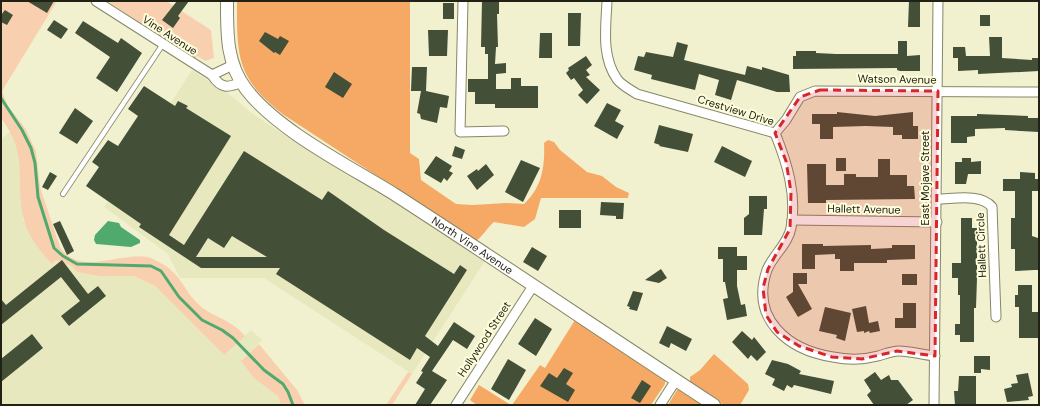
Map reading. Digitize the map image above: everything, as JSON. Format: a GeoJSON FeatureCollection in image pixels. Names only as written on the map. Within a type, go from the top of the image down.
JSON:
{"type":"FeatureCollection","features":[{"type":"Feature","properties":{"kind":"street","name":"Vine Avenue"},"geometry":{"type":"LineString","coordinates":[[96,1],[212,75],[216,81],[227,87],[240,80]]}},
{"type":"Feature","properties":{"kind":"street","name":"North Vine Avenue"},"geometry":{"type":"LineString","coordinates":[[227,1],[228,40],[233,65],[240,80],[253,97],[286,126],[394,194],[714,405]]}},
{"type":"Feature","properties":{"kind":"street"},"geometry":{"type":"LineString","coordinates":[[463,1],[460,132],[504,131]]}},
{"type":"Feature","properties":{"kind":"street","name":"Crestview Drive"},"geometry":{"type":"LineString","coordinates":[[607,1],[606,42],[608,62],[618,80],[637,94],[775,133],[790,179],[792,220],[787,238],[768,269],[763,288],[763,300],[766,315],[777,332],[799,346],[832,357],[862,359],[897,351],[935,356]]}},
{"type":"Feature","properties":{"kind":"street","name":"East Mojave Street"},"geometry":{"type":"LineString","coordinates":[[935,356],[938,1]]}},
{"type":"Feature","properties":{"kind":"street"},"geometry":{"type":"LineString","coordinates":[[212,75],[233,65]]}},
{"type":"Feature","properties":{"kind":"street","name":"Watson Avenue"},"geometry":{"type":"LineString","coordinates":[[775,133],[786,120],[800,97],[815,90],[1039,92]]}},
{"type":"Feature","properties":{"kind":"street","name":"Hallett Circle"},"geometry":{"type":"LineString","coordinates":[[937,199],[980,199],[988,201],[992,207],[996,317]]}},
{"type":"Feature","properties":{"kind":"street","name":"Hallett Avenue"},"geometry":{"type":"LineString","coordinates":[[792,220],[937,222]]}},
{"type":"Feature","properties":{"kind":"street","name":"Hollywood Street"},"geometry":{"type":"LineString","coordinates":[[456,405],[533,286]]}},
{"type":"Feature","properties":{"kind":"street"},"geometry":{"type":"LineString","coordinates":[[934,405],[935,356]]}},
{"type":"Feature","properties":{"kind":"street"},"geometry":{"type":"LineString","coordinates":[[660,405],[676,380]]}},
{"type":"Feature","properties":{"kind":"lane"},"geometry":{"type":"LineString","coordinates":[[63,194],[163,44]]}},
{"type":"Feature","properties":{"kind":"highlighted area"},"geometry":{"type":"Polygon","coordinates":[[[820,90],[938,91],[935,356],[897,351],[862,359],[832,357],[799,346],[777,332],[766,315],[763,288],[768,269],[790,229],[791,192],[786,161],[775,133],[800,97],[820,90]]]}},
{"type":"Feature","properties":{"kind":"shaded area"},"geometry":{"type":"Polygon","coordinates":[[[1,1],[57,1],[2,91],[7,105],[25,128],[36,151],[40,187],[60,247],[68,256],[78,261],[101,261],[137,256],[148,257],[167,267],[173,271],[198,304],[204,309],[233,325],[245,336],[224,355],[155,286],[134,276],[99,276],[77,272],[72,266],[56,260],[51,264],[31,238],[24,220],[21,206],[20,168],[15,144],[10,132],[1,118],[1,1]]]}},
{"type":"Feature","properties":{"kind":"shaded area"},"geometry":{"type":"Polygon","coordinates":[[[107,1],[166,1],[211,30],[214,58],[205,61],[197,56],[195,58],[107,1]]]}},
{"type":"Feature","properties":{"kind":"shaded area"},"geometry":{"type":"Polygon","coordinates":[[[237,1],[410,1],[410,153],[419,159],[421,180],[456,204],[524,204],[539,184],[544,160],[544,143],[548,140],[554,142],[560,150],[587,172],[602,176],[616,187],[629,193],[628,198],[541,198],[535,219],[524,227],[494,222],[476,241],[284,115],[268,102],[256,89],[242,65],[239,52],[237,1]]]}},
{"type":"Feature","properties":{"kind":"shaded area"},"geometry":{"type":"Polygon","coordinates":[[[192,70],[233,97],[249,111],[268,124],[347,175],[400,205],[485,261],[412,374],[264,278],[180,278],[168,254],[104,207],[192,70]]]}},
{"type":"Feature","properties":{"kind":"shaded area"},"geometry":{"type":"Polygon","coordinates":[[[11,131],[18,151],[23,220],[50,264],[56,260],[72,266],[77,272],[99,276],[134,276],[155,286],[224,355],[251,330],[262,340],[241,361],[278,396],[281,405],[1,405],[1,139],[11,131]]]}},
{"type":"Feature","properties":{"kind":"shaded area"},"geometry":{"type":"Polygon","coordinates":[[[108,221],[119,223],[121,227],[140,240],[140,243],[131,247],[96,244],[94,240],[95,235],[108,221]]]}},
{"type":"Feature","properties":{"kind":"shaded area"},"geometry":{"type":"Polygon","coordinates":[[[575,320],[665,380],[665,384],[651,405],[512,405],[540,365],[545,368],[575,320]]]}},
{"type":"Feature","properties":{"kind":"shaded area"},"geometry":{"type":"Polygon","coordinates":[[[259,344],[297,390],[305,405],[281,405],[278,396],[254,378],[241,361],[259,344]]]}},
{"type":"Feature","properties":{"kind":"shaded area"},"geometry":{"type":"Polygon","coordinates":[[[714,354],[748,384],[749,390],[740,405],[724,405],[690,383],[690,377],[700,370],[714,354]]]}},
{"type":"Feature","properties":{"kind":"shaded area"},"geometry":{"type":"Polygon","coordinates":[[[408,372],[412,374],[392,405],[386,405],[408,372]]]}},
{"type":"Feature","properties":{"kind":"shaded area"},"geometry":{"type":"Polygon","coordinates":[[[479,385],[511,405],[477,405],[470,400],[479,385]]]}},
{"type":"Feature","properties":{"kind":"shaded area"},"geometry":{"type":"Polygon","coordinates":[[[680,389],[704,405],[668,405],[677,390],[680,389]]]}},
{"type":"Feature","properties":{"kind":"building"},"geometry":{"type":"Polygon","coordinates":[[[27,1],[54,1],[47,13],[27,1]]]}},
{"type":"Feature","properties":{"kind":"building"},"geometry":{"type":"Polygon","coordinates":[[[177,1],[189,1],[178,16],[180,18],[173,28],[162,20],[177,1]]]}},
{"type":"Feature","properties":{"kind":"building"},"geometry":{"type":"Polygon","coordinates":[[[482,1],[499,1],[499,14],[497,14],[498,47],[496,47],[495,64],[506,63],[506,73],[496,74],[496,89],[511,89],[511,78],[521,78],[521,86],[538,86],[538,108],[495,108],[495,104],[475,104],[475,92],[468,92],[468,79],[488,79],[488,54],[485,54],[485,47],[481,47],[482,1]]]}},
{"type":"Feature","properties":{"kind":"building"},"geometry":{"type":"Polygon","coordinates":[[[909,1],[920,1],[920,27],[908,27],[909,1]]]}},
{"type":"Feature","properties":{"kind":"building"},"geometry":{"type":"Polygon","coordinates":[[[443,3],[454,3],[454,19],[443,19],[443,3]]]}},
{"type":"Feature","properties":{"kind":"building"},"geometry":{"type":"Polygon","coordinates":[[[5,10],[13,15],[7,25],[1,22],[1,15],[5,10]]]}},
{"type":"Feature","properties":{"kind":"building"},"geometry":{"type":"Polygon","coordinates":[[[568,13],[581,13],[580,46],[568,46],[568,13]]]}},
{"type":"Feature","properties":{"kind":"building"},"geometry":{"type":"Polygon","coordinates":[[[980,15],[990,15],[990,26],[980,26],[980,15]]]}},
{"type":"Feature","properties":{"kind":"building"},"geometry":{"type":"Polygon","coordinates":[[[54,20],[68,29],[61,39],[47,30],[54,20]]]}},
{"type":"Feature","properties":{"kind":"building"},"geometry":{"type":"Polygon","coordinates":[[[83,21],[118,43],[121,38],[142,53],[117,92],[96,78],[110,57],[75,33],[83,21]]]}},
{"type":"Feature","properties":{"kind":"building"},"geometry":{"type":"Polygon","coordinates":[[[428,30],[448,30],[447,56],[429,56],[428,30]]]}},
{"type":"Feature","properties":{"kind":"building"},"geometry":{"type":"Polygon","coordinates":[[[265,32],[278,39],[280,36],[289,41],[280,55],[275,52],[274,53],[259,41],[265,32]]]}},
{"type":"Feature","properties":{"kind":"building"},"geometry":{"type":"Polygon","coordinates":[[[540,33],[552,33],[552,58],[539,58],[540,33]]]}},
{"type":"Feature","properties":{"kind":"building"},"geometry":{"type":"Polygon","coordinates":[[[989,37],[1002,37],[1002,58],[1032,60],[1032,58],[1039,58],[1039,71],[978,74],[978,70],[958,71],[958,58],[953,58],[953,47],[965,47],[966,56],[990,56],[989,37]]]}},
{"type":"Feature","properties":{"kind":"building"},"geometry":{"type":"Polygon","coordinates":[[[898,41],[907,41],[907,56],[920,55],[920,71],[900,71],[897,70],[897,68],[793,69],[793,56],[796,56],[796,51],[816,51],[816,53],[836,54],[898,54],[898,41]]]}},
{"type":"Feature","properties":{"kind":"building"},"geometry":{"type":"Polygon","coordinates":[[[677,42],[688,45],[684,60],[745,75],[747,66],[762,70],[762,67],[789,75],[790,92],[777,92],[737,80],[731,100],[715,95],[719,80],[699,74],[695,90],[651,79],[652,75],[634,70],[638,56],[644,57],[646,52],[673,57],[677,42]]]}},
{"type":"Feature","properties":{"kind":"building"},"geometry":{"type":"Polygon","coordinates":[[[586,56],[592,65],[586,70],[590,75],[586,77],[600,90],[587,104],[578,95],[583,90],[574,78],[571,80],[566,73],[569,70],[568,68],[586,56]]]}},
{"type":"Feature","properties":{"kind":"building"},"geometry":{"type":"Polygon","coordinates":[[[412,67],[427,67],[426,91],[449,96],[447,108],[440,107],[437,123],[421,119],[420,114],[417,113],[421,91],[411,91],[412,67]]]}},
{"type":"Feature","properties":{"kind":"building"},"geometry":{"type":"Polygon","coordinates":[[[334,72],[352,84],[343,98],[325,87],[334,72]]]}},
{"type":"Feature","properties":{"kind":"building"},"geometry":{"type":"Polygon","coordinates":[[[144,86],[175,106],[178,101],[188,106],[186,108],[231,136],[169,235],[184,245],[244,151],[322,200],[328,191],[384,230],[454,274],[460,265],[467,270],[425,336],[438,346],[454,322],[475,336],[467,349],[453,340],[432,371],[447,380],[430,405],[415,405],[425,389],[416,383],[423,372],[421,371],[430,357],[417,348],[410,360],[276,274],[280,268],[201,268],[139,227],[141,224],[86,186],[99,167],[92,162],[108,140],[118,146],[138,116],[128,109],[144,86]],[[232,236],[224,248],[208,238],[196,257],[267,257],[232,236]]]}},
{"type":"Feature","properties":{"kind":"building"},"geometry":{"type":"Polygon","coordinates":[[[607,103],[621,110],[615,121],[624,126],[617,139],[594,126],[607,103]]]}},
{"type":"Feature","properties":{"kind":"building"},"geometry":{"type":"Polygon","coordinates":[[[75,108],[93,121],[77,144],[59,133],[75,108]]]}},
{"type":"Feature","properties":{"kind":"building"},"geometry":{"type":"Polygon","coordinates":[[[837,112],[875,116],[913,112],[913,126],[918,126],[918,139],[902,139],[902,135],[893,135],[893,127],[866,126],[833,127],[833,139],[820,139],[820,124],[812,124],[812,114],[837,114],[837,112]]]}},
{"type":"Feature","properties":{"kind":"building"},"geometry":{"type":"Polygon","coordinates":[[[977,114],[1028,116],[1028,118],[1039,118],[1039,132],[1005,130],[1005,128],[975,129],[975,136],[967,137],[967,143],[951,143],[951,116],[977,116],[977,114]]]}},
{"type":"Feature","properties":{"kind":"building"},"geometry":{"type":"Polygon","coordinates":[[[659,125],[693,134],[688,152],[659,146],[660,145],[654,143],[659,125]]]}},
{"type":"Feature","properties":{"kind":"building"},"geometry":{"type":"Polygon","coordinates":[[[455,146],[465,150],[462,159],[452,156],[455,146]]]}},
{"type":"Feature","properties":{"kind":"building"},"geometry":{"type":"Polygon","coordinates":[[[722,146],[752,161],[745,177],[714,162],[722,146]]]}},
{"type":"Feature","properties":{"kind":"building"},"geometry":{"type":"Polygon","coordinates":[[[436,156],[452,166],[449,171],[453,173],[447,181],[444,178],[441,183],[424,173],[436,156]]]}},
{"type":"Feature","properties":{"kind":"building"},"geometry":{"type":"Polygon","coordinates":[[[836,158],[846,158],[846,171],[836,171],[836,158]]]}},
{"type":"Feature","properties":{"kind":"building"},"geometry":{"type":"Polygon","coordinates":[[[962,158],[971,158],[971,162],[981,161],[981,174],[968,174],[966,184],[955,184],[955,162],[962,162],[962,158]]]}},
{"type":"Feature","properties":{"kind":"building"},"geometry":{"type":"Polygon","coordinates":[[[878,159],[890,159],[890,175],[907,175],[907,186],[914,186],[915,199],[826,200],[826,203],[808,203],[807,164],[826,164],[826,185],[844,185],[844,174],[856,174],[856,177],[878,177],[878,159]]]}},
{"type":"Feature","properties":{"kind":"building"},"geometry":{"type":"Polygon","coordinates":[[[521,160],[540,168],[523,202],[505,192],[521,160]]]}},
{"type":"Feature","properties":{"kind":"building"},"geometry":{"type":"Polygon","coordinates":[[[486,164],[494,175],[477,190],[467,176],[477,169],[478,171],[486,164]]]}},
{"type":"Feature","properties":{"kind":"building"},"geometry":{"type":"Polygon","coordinates":[[[50,172],[57,176],[48,190],[42,187],[50,172]]]}},
{"type":"Feature","properties":{"kind":"building"},"geometry":{"type":"Polygon","coordinates":[[[1020,172],[1035,173],[1035,179],[1039,179],[1039,191],[1032,191],[1032,236],[1038,238],[1038,270],[1015,271],[1015,249],[1011,249],[1011,218],[1015,218],[1015,191],[1003,191],[1003,179],[1020,179],[1020,172]]]}},
{"type":"Feature","properties":{"kind":"building"},"geometry":{"type":"Polygon","coordinates":[[[749,196],[767,196],[767,209],[764,209],[762,235],[744,235],[744,218],[749,214],[749,196]]]}},
{"type":"Feature","properties":{"kind":"building"},"geometry":{"type":"Polygon","coordinates":[[[601,202],[624,203],[623,219],[616,219],[616,216],[600,215],[601,202]]]}},
{"type":"Feature","properties":{"kind":"building"},"geometry":{"type":"Polygon","coordinates":[[[559,210],[581,210],[581,228],[559,228],[559,210]]]}},
{"type":"Feature","properties":{"kind":"building"},"geometry":{"type":"Polygon","coordinates":[[[961,218],[972,218],[972,228],[977,228],[977,278],[976,308],[974,308],[974,342],[960,342],[960,335],[955,335],[955,324],[960,324],[960,295],[958,295],[958,278],[952,278],[952,263],[961,263],[961,218]]]}},
{"type":"Feature","properties":{"kind":"building"},"geometry":{"type":"Polygon","coordinates":[[[60,221],[74,251],[67,255],[53,224],[60,221]]]}},
{"type":"Feature","properties":{"kind":"building"},"geometry":{"type":"Polygon","coordinates":[[[802,244],[823,244],[823,246],[871,245],[871,249],[892,248],[892,245],[915,245],[915,259],[887,260],[887,263],[854,263],[854,271],[840,271],[840,259],[835,259],[835,254],[815,255],[815,269],[802,269],[802,244]]]}},
{"type":"Feature","properties":{"kind":"building"},"geometry":{"type":"Polygon","coordinates":[[[532,247],[547,256],[538,271],[523,262],[532,247]]]}},
{"type":"Feature","properties":{"kind":"building"},"geometry":{"type":"Polygon","coordinates":[[[718,247],[737,247],[737,256],[747,256],[747,270],[737,270],[737,286],[741,305],[745,304],[747,316],[727,320],[723,299],[728,298],[725,282],[723,282],[723,259],[718,259],[718,247]]]}},
{"type":"Feature","properties":{"kind":"building"},"geometry":{"type":"Polygon","coordinates":[[[62,260],[88,294],[98,286],[106,296],[69,326],[61,316],[80,301],[61,277],[1,325],[1,299],[6,305],[62,260]]]}},
{"type":"Feature","properties":{"kind":"building"},"geometry":{"type":"Polygon","coordinates":[[[661,269],[667,278],[659,283],[645,280],[661,269]]]}},
{"type":"Feature","properties":{"kind":"building"},"geometry":{"type":"Polygon","coordinates":[[[793,273],[807,273],[807,284],[798,284],[812,309],[798,317],[786,297],[793,292],[793,273]]]}},
{"type":"Feature","properties":{"kind":"building"},"geometry":{"type":"Polygon","coordinates":[[[902,274],[917,274],[917,285],[902,285],[902,274]]]}},
{"type":"Feature","properties":{"kind":"building"},"geometry":{"type":"Polygon","coordinates":[[[1018,285],[1032,285],[1032,312],[1039,312],[1039,338],[1019,338],[1019,307],[1015,307],[1015,295],[1018,295],[1018,285]]]}},
{"type":"Feature","properties":{"kind":"building"},"geometry":{"type":"Polygon","coordinates":[[[633,291],[643,293],[637,311],[629,309],[630,307],[627,306],[633,291]]]}},
{"type":"Feature","properties":{"kind":"building"},"geometry":{"type":"Polygon","coordinates":[[[903,303],[916,303],[916,328],[895,328],[895,318],[903,318],[903,303]]]}},
{"type":"Feature","properties":{"kind":"building"},"geometry":{"type":"Polygon","coordinates":[[[866,306],[869,323],[878,321],[880,331],[870,333],[869,331],[864,333],[864,331],[857,332],[852,309],[866,306]]]}},
{"type":"Feature","properties":{"kind":"building"},"geometry":{"type":"Polygon","coordinates":[[[825,307],[851,313],[845,341],[836,338],[837,335],[819,331],[825,307]]]}},
{"type":"Feature","properties":{"kind":"building"},"geometry":{"type":"Polygon","coordinates":[[[535,318],[552,329],[536,356],[518,344],[535,318]]]}},
{"type":"Feature","properties":{"kind":"building"},"geometry":{"type":"Polygon","coordinates":[[[667,326],[692,339],[686,351],[671,343],[669,348],[659,343],[667,326]]]}},
{"type":"Feature","properties":{"kind":"building"},"geometry":{"type":"Polygon","coordinates":[[[742,331],[752,340],[754,337],[766,352],[757,361],[751,355],[748,359],[732,342],[742,331]]]}},
{"type":"Feature","properties":{"kind":"building"},"geometry":{"type":"Polygon","coordinates":[[[32,334],[43,348],[1,382],[1,359],[32,334]]]}},
{"type":"Feature","properties":{"kind":"building"},"geometry":{"type":"Polygon","coordinates":[[[974,356],[990,356],[990,370],[981,369],[981,373],[974,373],[974,356]]]}},
{"type":"Feature","properties":{"kind":"building"},"geometry":{"type":"Polygon","coordinates":[[[508,359],[526,370],[509,400],[491,389],[508,359]]]}},
{"type":"Feature","properties":{"kind":"building"},"geometry":{"type":"Polygon","coordinates":[[[772,360],[788,364],[801,371],[799,374],[834,381],[831,394],[794,385],[792,388],[787,385],[784,391],[772,385],[775,379],[765,374],[772,360]]]}},
{"type":"Feature","properties":{"kind":"building"},"geometry":{"type":"Polygon","coordinates":[[[564,368],[573,373],[566,384],[575,390],[568,402],[540,386],[549,373],[557,378],[564,368]]]}},
{"type":"Feature","properties":{"kind":"building"},"geometry":{"type":"Polygon","coordinates":[[[875,372],[881,380],[889,375],[891,380],[898,380],[913,400],[906,405],[874,405],[867,395],[871,391],[864,380],[875,372]]]}},
{"type":"Feature","properties":{"kind":"building"},"geometry":{"type":"Polygon","coordinates":[[[1028,373],[1033,396],[1028,397],[1029,400],[1007,402],[1004,389],[1012,387],[1011,384],[1018,383],[1016,375],[1028,373]]]}},
{"type":"Feature","properties":{"kind":"building"},"geometry":{"type":"Polygon","coordinates":[[[959,376],[976,376],[976,405],[955,405],[954,391],[958,391],[959,376]]]}},
{"type":"Feature","properties":{"kind":"building"},"geometry":{"type":"Polygon","coordinates":[[[642,380],[651,386],[640,403],[631,398],[642,380]]]}},
{"type":"Feature","properties":{"kind":"waterway"},"geometry":{"type":"LineString","coordinates":[[1,98],[22,130],[31,148],[35,163],[38,197],[54,248],[63,256],[77,264],[151,266],[161,271],[179,297],[202,320],[222,330],[233,338],[264,370],[283,384],[293,405]]}}]}
